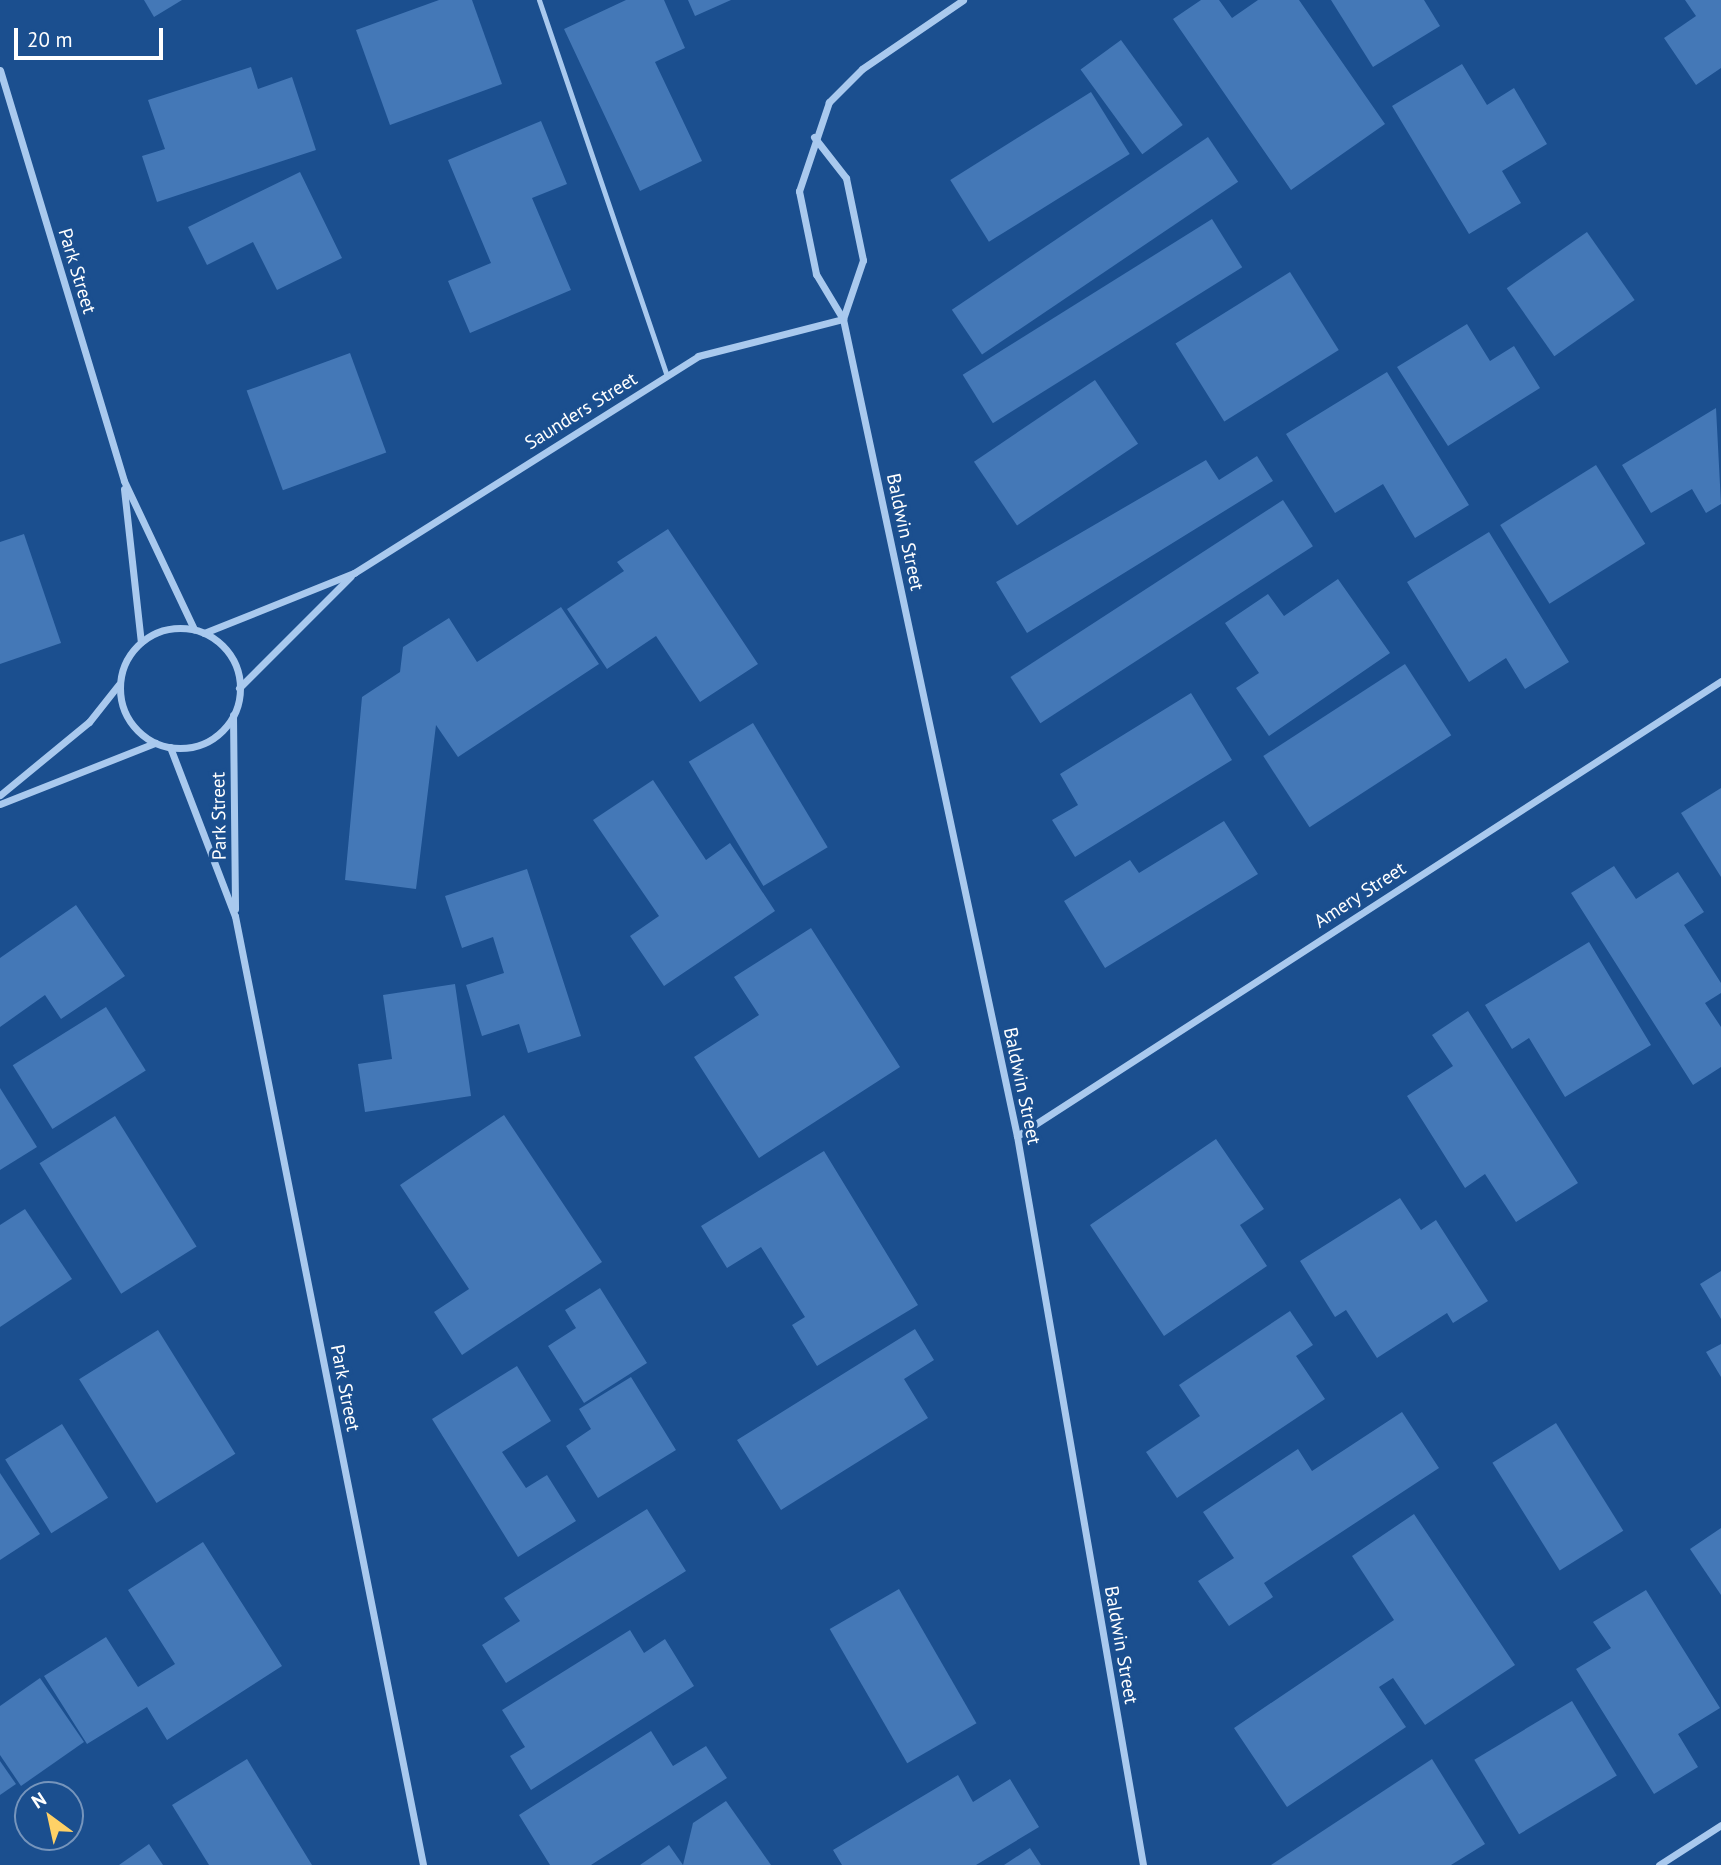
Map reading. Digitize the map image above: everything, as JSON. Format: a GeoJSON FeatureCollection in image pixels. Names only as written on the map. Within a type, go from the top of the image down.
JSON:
{"type":"FeatureCollection","features":[{"type":"Feature","properties":{"kind":"street"},"geometry":{"type":"LineString","coordinates":[[844,319],[816,274],[799,191],[814,137],[829,102],[862,69],[962,0]]}},
{"type":"Feature","properties":{"kind":"street","name":"Park Street"},"geometry":{"type":"LineString","coordinates":[[0,70],[124,481],[194,629]]}},
{"type":"Feature","properties":{"kind":"street"},"geometry":{"type":"LineString","coordinates":[[814,137],[846,178],[863,260],[844,319]]}},
{"type":"Feature","properties":{"kind":"street","name":"Saunders Street"},"geometry":{"type":"LineString","coordinates":[[204,633],[354,573],[698,356],[844,319]]}},
{"type":"Feature","properties":{"kind":"street","name":"Baldwin Street"},"geometry":{"type":"LineString","coordinates":[[844,319],[1017,1136],[1143,1865]]}},
{"type":"Feature","properties":{"kind":"street","name":"Park Street"},"geometry":{"type":"LineString","coordinates":[[124,481],[141,642]]}},
{"type":"Feature","properties":{"kind":"street","name":"Saunders Street"},"geometry":{"type":"LineString","coordinates":[[239,688],[354,573]]}},
{"type":"Feature","properties":{"kind":"street"},"geometry":{"type":"LineString","coordinates":[[0,795],[83,727],[120,683],[141,642],[176,628],[194,629],[204,633],[229,654],[239,688],[233,715],[213,737],[170,747],[155,743],[129,720],[120,683]]}},
{"type":"Feature","properties":{"kind":"street","name":"Amery Street"},"geometry":{"type":"LineString","coordinates":[[1017,1136],[1721,681]]}},
{"type":"Feature","properties":{"kind":"street","name":"Park Street"},"geometry":{"type":"LineString","coordinates":[[233,715],[235,916]]}},
{"type":"Feature","properties":{"kind":"street"},"geometry":{"type":"LineString","coordinates":[[0,804],[155,743]]}},
{"type":"Feature","properties":{"kind":"street","name":"Park Street"},"geometry":{"type":"LineString","coordinates":[[170,747],[235,916],[423,1865]]}},
{"type":"Feature","properties":{"kind":"street"},"geometry":{"type":"LineString","coordinates":[[1660,1865],[1721,1825]]}},
{"type":"Feature","properties":{"kind":"lane"},"geometry":{"type":"LineString","coordinates":[[539,0],[667,376]]}},
{"type":"Feature","properties":{"kind":"building"},"geometry":{"type":"Polygon","coordinates":[[[144,0],[182,0],[154,17],[144,0]]]}},
{"type":"Feature","properties":{"kind":"building"},"geometry":{"type":"Polygon","coordinates":[[[439,0],[472,0],[502,84],[390,125],[356,30],[439,0]]]}},
{"type":"Feature","properties":{"kind":"building"},"geometry":{"type":"Polygon","coordinates":[[[626,0],[664,0],[685,48],[655,62],[702,161],[640,191],[564,29],[626,0]]]}},
{"type":"Feature","properties":{"kind":"building"},"geometry":{"type":"Polygon","coordinates":[[[688,0],[731,0],[695,16],[688,0]]]}},
{"type":"Feature","properties":{"kind":"building"},"geometry":{"type":"Polygon","coordinates":[[[1201,0],[1219,0],[1232,18],[1258,0],[1299,0],[1385,124],[1291,190],[1173,19],[1201,0]]]}},
{"type":"Feature","properties":{"kind":"building"},"geometry":{"type":"Polygon","coordinates":[[[1331,0],[1424,0],[1440,26],[1373,67],[1331,0]]]}},
{"type":"Feature","properties":{"kind":"building"},"geometry":{"type":"Polygon","coordinates":[[[1685,0],[1721,0],[1721,68],[1696,85],[1664,38],[1696,16],[1685,0]]]}},
{"type":"Feature","properties":{"kind":"building"},"geometry":{"type":"Polygon","coordinates":[[[1121,40],[1183,125],[1142,154],[1081,69],[1121,40]]]}},
{"type":"Feature","properties":{"kind":"building"},"geometry":{"type":"Polygon","coordinates":[[[1462,64],[1487,105],[1514,88],[1547,144],[1502,171],[1521,203],[1469,234],[1392,106],[1462,64]]]}},
{"type":"Feature","properties":{"kind":"building"},"geometry":{"type":"Polygon","coordinates":[[[251,67],[258,89],[292,77],[316,150],[157,202],[142,156],[165,149],[148,100],[251,67]]]}},
{"type":"Feature","properties":{"kind":"building"},"geometry":{"type":"Polygon","coordinates":[[[1091,92],[1130,154],[989,242],[950,180],[1091,92]]]}},
{"type":"Feature","properties":{"kind":"building"},"geometry":{"type":"Polygon","coordinates":[[[541,121],[567,184],[532,198],[571,290],[470,333],[448,281],[491,263],[448,160],[541,121]]]}},
{"type":"Feature","properties":{"kind":"building"},"geometry":{"type":"Polygon","coordinates":[[[1208,137],[1238,182],[982,355],[952,310],[1208,137]]]}},
{"type":"Feature","properties":{"kind":"building"},"geometry":{"type":"Polygon","coordinates":[[[300,172],[342,258],[277,290],[253,242],[207,265],[188,227],[300,172]]]}},
{"type":"Feature","properties":{"kind":"building"},"geometry":{"type":"Polygon","coordinates":[[[1212,219],[1242,267],[993,423],[963,375],[1212,219]]]}},
{"type":"Feature","properties":{"kind":"building"},"geometry":{"type":"Polygon","coordinates":[[[1587,232],[1635,300],[1554,356],[1507,288],[1587,232]]]}},
{"type":"Feature","properties":{"kind":"building"},"geometry":{"type":"Polygon","coordinates":[[[1290,272],[1339,350],[1224,422],[1176,344],[1290,272]]]}},
{"type":"Feature","properties":{"kind":"building"},"geometry":{"type":"Polygon","coordinates":[[[1467,324],[1490,361],[1514,346],[1540,388],[1448,446],[1397,367],[1467,324]]]}},
{"type":"Feature","properties":{"kind":"building"},"geometry":{"type":"Polygon","coordinates":[[[350,353],[386,453],[283,490],[247,391],[350,353]]]}},
{"type":"Feature","properties":{"kind":"building"},"geometry":{"type":"Polygon","coordinates":[[[1387,372],[1469,505],[1415,538],[1383,484],[1335,513],[1286,434],[1387,372]]]}},
{"type":"Feature","properties":{"kind":"building"},"geometry":{"type":"Polygon","coordinates":[[[1095,380],[1138,444],[1017,525],[974,462],[1095,380]]]}},
{"type":"Feature","properties":{"kind":"building"},"geometry":{"type":"Polygon","coordinates":[[[1716,408],[1721,504],[1706,513],[1692,489],[1651,513],[1622,465],[1716,408]]]}},
{"type":"Feature","properties":{"kind":"building"},"geometry":{"type":"Polygon","coordinates":[[[1257,456],[1273,481],[1027,633],[996,582],[1206,460],[1219,480],[1257,456]]]}},
{"type":"Feature","properties":{"kind":"building"},"geometry":{"type":"Polygon","coordinates":[[[1596,465],[1645,544],[1549,604],[1500,525],[1596,465]]]}},
{"type":"Feature","properties":{"kind":"building"},"geometry":{"type":"Polygon","coordinates":[[[1283,500],[1313,546],[1040,723],[1010,677],[1283,500]]]}},
{"type":"Feature","properties":{"kind":"building"},"geometry":{"type":"Polygon","coordinates":[[[668,529],[758,664],[700,702],[656,636],[607,669],[567,609],[624,571],[617,562],[668,529]]]}},
{"type":"Feature","properties":{"kind":"building"},"geometry":{"type":"Polygon","coordinates":[[[1489,532],[1569,662],[1525,689],[1506,658],[1469,682],[1407,582],[1489,532]]]}},
{"type":"Feature","properties":{"kind":"building"},"geometry":{"type":"Polygon","coordinates":[[[24,534],[61,643],[0,664],[0,542],[24,534]]]}},
{"type":"Feature","properties":{"kind":"building"},"geometry":{"type":"Polygon","coordinates":[[[1338,579],[1390,653],[1269,736],[1236,688],[1259,673],[1225,623],[1268,594],[1284,616],[1338,579]]]}},
{"type":"Feature","properties":{"kind":"building"},"geometry":{"type":"Polygon","coordinates":[[[561,607],[599,664],[458,757],[436,725],[416,889],[345,880],[362,697],[400,672],[403,647],[449,618],[477,662],[561,607]]]}},
{"type":"Feature","properties":{"kind":"building"},"geometry":{"type":"Polygon","coordinates":[[[1405,664],[1451,735],[1310,827],[1263,756],[1405,664]]]}},
{"type":"Feature","properties":{"kind":"building"},"geometry":{"type":"Polygon","coordinates":[[[1191,693],[1232,760],[1075,857],[1052,820],[1078,805],[1060,774],[1191,693]]]}},
{"type":"Feature","properties":{"kind":"building"},"geometry":{"type":"Polygon","coordinates":[[[753,723],[828,847],[763,886],[689,762],[753,723]]]}},
{"type":"Feature","properties":{"kind":"building"},"geometry":{"type":"Polygon","coordinates":[[[653,780],[706,860],[730,843],[775,911],[664,986],[630,936],[659,916],[593,820],[653,780]]]}},
{"type":"Feature","properties":{"kind":"building"},"geometry":{"type":"Polygon","coordinates":[[[1721,788],[1721,877],[1681,813],[1721,788]]]}},
{"type":"Feature","properties":{"kind":"building"},"geometry":{"type":"Polygon","coordinates":[[[1224,821],[1258,874],[1105,968],[1064,901],[1130,860],[1139,873],[1224,821]]]}},
{"type":"Feature","properties":{"kind":"building"},"geometry":{"type":"Polygon","coordinates":[[[1614,866],[1636,899],[1678,872],[1704,912],[1684,925],[1721,983],[1721,993],[1705,1003],[1721,1027],[1721,1067],[1693,1085],[1571,893],[1614,866]]]}},
{"type":"Feature","properties":{"kind":"building"},"geometry":{"type":"Polygon","coordinates":[[[527,869],[581,1036],[528,1053],[519,1024],[482,1036],[466,985],[504,973],[493,937],[462,948],[445,896],[527,869]]]}},
{"type":"Feature","properties":{"kind":"building"},"geometry":{"type":"Polygon","coordinates":[[[76,905],[125,976],[61,1019],[45,995],[0,1027],[0,958],[76,905]]]}},
{"type":"Feature","properties":{"kind":"building"},"geometry":{"type":"Polygon","coordinates":[[[811,928],[900,1067],[759,1158],[694,1057],[759,1015],[734,977],[811,928]]]}},
{"type":"Feature","properties":{"kind":"building"},"geometry":{"type":"Polygon","coordinates":[[[1589,942],[1651,1045],[1565,1097],[1529,1038],[1512,1049],[1485,1005],[1589,942]]]}},
{"type":"Feature","properties":{"kind":"building"},"geometry":{"type":"Polygon","coordinates":[[[455,984],[471,1096],[365,1112],[358,1064],[392,1059],[383,995],[455,984]]]}},
{"type":"Feature","properties":{"kind":"building"},"geometry":{"type":"Polygon","coordinates":[[[106,1007],[146,1071],[52,1129],[13,1065],[106,1007]]]}},
{"type":"Feature","properties":{"kind":"building"},"geometry":{"type":"Polygon","coordinates":[[[1468,1011],[1578,1183],[1516,1222],[1485,1174],[1465,1188],[1407,1096],[1453,1066],[1432,1035],[1468,1011]]]}},
{"type":"Feature","properties":{"kind":"building"},"geometry":{"type":"Polygon","coordinates":[[[0,1088],[37,1147],[0,1170],[0,1088]]]}},
{"type":"Feature","properties":{"kind":"building"},"geometry":{"type":"Polygon","coordinates":[[[504,1115],[602,1262],[462,1355],[434,1312],[469,1289],[400,1185],[504,1115]]]}},
{"type":"Feature","properties":{"kind":"building"},"geometry":{"type":"Polygon","coordinates":[[[115,1116],[197,1247],[121,1294],[40,1163],[115,1116]]]}},
{"type":"Feature","properties":{"kind":"building"},"geometry":{"type":"Polygon","coordinates":[[[1216,1139],[1264,1209],[1240,1225],[1267,1266],[1164,1336],[1090,1225],[1216,1139]]]}},
{"type":"Feature","properties":{"kind":"building"},"geometry":{"type":"Polygon","coordinates":[[[824,1151],[918,1305],[817,1366],[792,1325],[805,1317],[761,1247],[727,1268],[701,1226],[824,1151]]]}},
{"type":"Feature","properties":{"kind":"building"},"geometry":{"type":"Polygon","coordinates":[[[1400,1198],[1421,1230],[1436,1220],[1488,1301],[1453,1323],[1447,1313],[1377,1358],[1346,1310],[1335,1317],[1300,1261],[1400,1198]]]}},
{"type":"Feature","properties":{"kind":"building"},"geometry":{"type":"Polygon","coordinates":[[[25,1209],[72,1279],[0,1327],[0,1225],[25,1209]]]}},
{"type":"Feature","properties":{"kind":"building"},"geometry":{"type":"Polygon","coordinates":[[[1721,1271],[1721,1319],[1700,1284],[1721,1271]]]}},
{"type":"Feature","properties":{"kind":"building"},"geometry":{"type":"Polygon","coordinates":[[[600,1288],[647,1363],[584,1403],[548,1346],[576,1328],[565,1310],[600,1288]]]}},
{"type":"Feature","properties":{"kind":"building"},"geometry":{"type":"Polygon","coordinates":[[[1290,1311],[1313,1345],[1296,1356],[1325,1399],[1177,1498],[1146,1452],[1200,1416],[1179,1385],[1290,1311]]]}},
{"type":"Feature","properties":{"kind":"building"},"geometry":{"type":"Polygon","coordinates":[[[915,1329],[934,1360],[904,1379],[928,1418],[781,1510],[737,1440],[915,1329]]]}},
{"type":"Feature","properties":{"kind":"building"},"geometry":{"type":"Polygon","coordinates":[[[158,1330],[235,1454],[156,1503],[79,1379],[158,1330]]]}},
{"type":"Feature","properties":{"kind":"building"},"geometry":{"type":"Polygon","coordinates":[[[1721,1344],[1721,1377],[1706,1352],[1721,1344]]]}},
{"type":"Feature","properties":{"kind":"building"},"geometry":{"type":"Polygon","coordinates":[[[517,1366],[551,1421],[502,1452],[526,1488],[547,1475],[576,1521],[518,1557],[432,1419],[517,1366]]]}},
{"type":"Feature","properties":{"kind":"building"},"geometry":{"type":"Polygon","coordinates":[[[631,1377],[676,1450],[598,1498],[566,1446],[591,1429],[579,1409],[631,1377]]]}},
{"type":"Feature","properties":{"kind":"building"},"geometry":{"type":"Polygon","coordinates":[[[1402,1412],[1439,1468],[1264,1583],[1273,1597],[1229,1626],[1198,1581],[1234,1558],[1203,1512],[1298,1449],[1312,1471],[1402,1412]]]}},
{"type":"Feature","properties":{"kind":"building"},"geometry":{"type":"Polygon","coordinates":[[[1556,1423],[1623,1531],[1560,1570],[1492,1463],[1556,1423]]]}},
{"type":"Feature","properties":{"kind":"building"},"geometry":{"type":"Polygon","coordinates":[[[62,1424],[108,1498],[51,1533],[5,1460],[62,1424]]]}},
{"type":"Feature","properties":{"kind":"building"},"geometry":{"type":"Polygon","coordinates":[[[0,1473],[40,1534],[0,1560],[0,1473]]]}},
{"type":"Feature","properties":{"kind":"building"},"geometry":{"type":"Polygon","coordinates":[[[647,1509],[686,1571],[506,1683],[482,1645],[520,1621],[504,1598],[647,1509]]]}},
{"type":"Feature","properties":{"kind":"building"},"geometry":{"type":"Polygon","coordinates":[[[1414,1514],[1515,1665],[1425,1725],[1393,1678],[1379,1687],[1406,1727],[1287,1807],[1234,1728],[1394,1620],[1352,1556],[1414,1514]]]}},
{"type":"Feature","properties":{"kind":"building"},"geometry":{"type":"Polygon","coordinates":[[[1721,1528],[1721,1595],[1690,1549],[1721,1528]]]}},
{"type":"Feature","properties":{"kind":"building"},"geometry":{"type":"Polygon","coordinates":[[[203,1542],[282,1666],[167,1740],[147,1707],[87,1744],[44,1676],[106,1637],[138,1687],[175,1664],[128,1590],[203,1542]]]}},
{"type":"Feature","properties":{"kind":"building"},"geometry":{"type":"Polygon","coordinates":[[[899,1589],[976,1723],[907,1763],[830,1629],[899,1589]]]}},
{"type":"Feature","properties":{"kind":"building"},"geometry":{"type":"Polygon","coordinates":[[[1646,1590],[1720,1708],[1678,1734],[1698,1767],[1654,1794],[1576,1669],[1611,1648],[1593,1622],[1646,1590]]]}},
{"type":"Feature","properties":{"kind":"building"},"geometry":{"type":"Polygon","coordinates":[[[630,1630],[644,1653],[665,1639],[694,1686],[531,1790],[510,1756],[525,1747],[502,1710],[630,1630]]]}},
{"type":"Feature","properties":{"kind":"building"},"geometry":{"type":"Polygon","coordinates":[[[40,1678],[84,1742],[28,1781],[18,1781],[0,1755],[0,1706],[40,1678]]]}},
{"type":"Feature","properties":{"kind":"building"},"geometry":{"type":"Polygon","coordinates":[[[1572,1701],[1617,1776],[1519,1834],[1474,1760],[1572,1701]]]}},
{"type":"Feature","properties":{"kind":"building"},"geometry":{"type":"Polygon","coordinates":[[[651,1731],[673,1766],[706,1746],[727,1778],[591,1865],[550,1865],[519,1815],[651,1731]]]}},
{"type":"Feature","properties":{"kind":"building"},"geometry":{"type":"Polygon","coordinates":[[[247,1759],[312,1865],[209,1865],[172,1805],[247,1759]]]}},
{"type":"Feature","properties":{"kind":"building"},"geometry":{"type":"Polygon","coordinates":[[[1432,1759],[1485,1844],[1451,1865],[1271,1865],[1432,1759]]]}},
{"type":"Feature","properties":{"kind":"building"},"geometry":{"type":"Polygon","coordinates":[[[0,1761],[14,1781],[14,1785],[0,1795],[0,1761]]]}},
{"type":"Feature","properties":{"kind":"building"},"geometry":{"type":"Polygon","coordinates":[[[958,1775],[973,1802],[1010,1779],[1039,1827],[976,1865],[842,1865],[833,1850],[958,1775]]]}},
{"type":"Feature","properties":{"kind":"building"},"geometry":{"type":"Polygon","coordinates":[[[726,1801],[771,1865],[683,1865],[693,1823],[726,1801]]]}},
{"type":"Feature","properties":{"kind":"building"},"geometry":{"type":"Polygon","coordinates":[[[149,1844],[163,1865],[119,1865],[149,1844]]]}},
{"type":"Feature","properties":{"kind":"building"},"geometry":{"type":"Polygon","coordinates":[[[669,1845],[683,1865],[640,1865],[669,1845]]]}},
{"type":"Feature","properties":{"kind":"building"},"geometry":{"type":"Polygon","coordinates":[[[1030,1848],[1041,1865],[1004,1865],[1030,1848]]]}}]}
